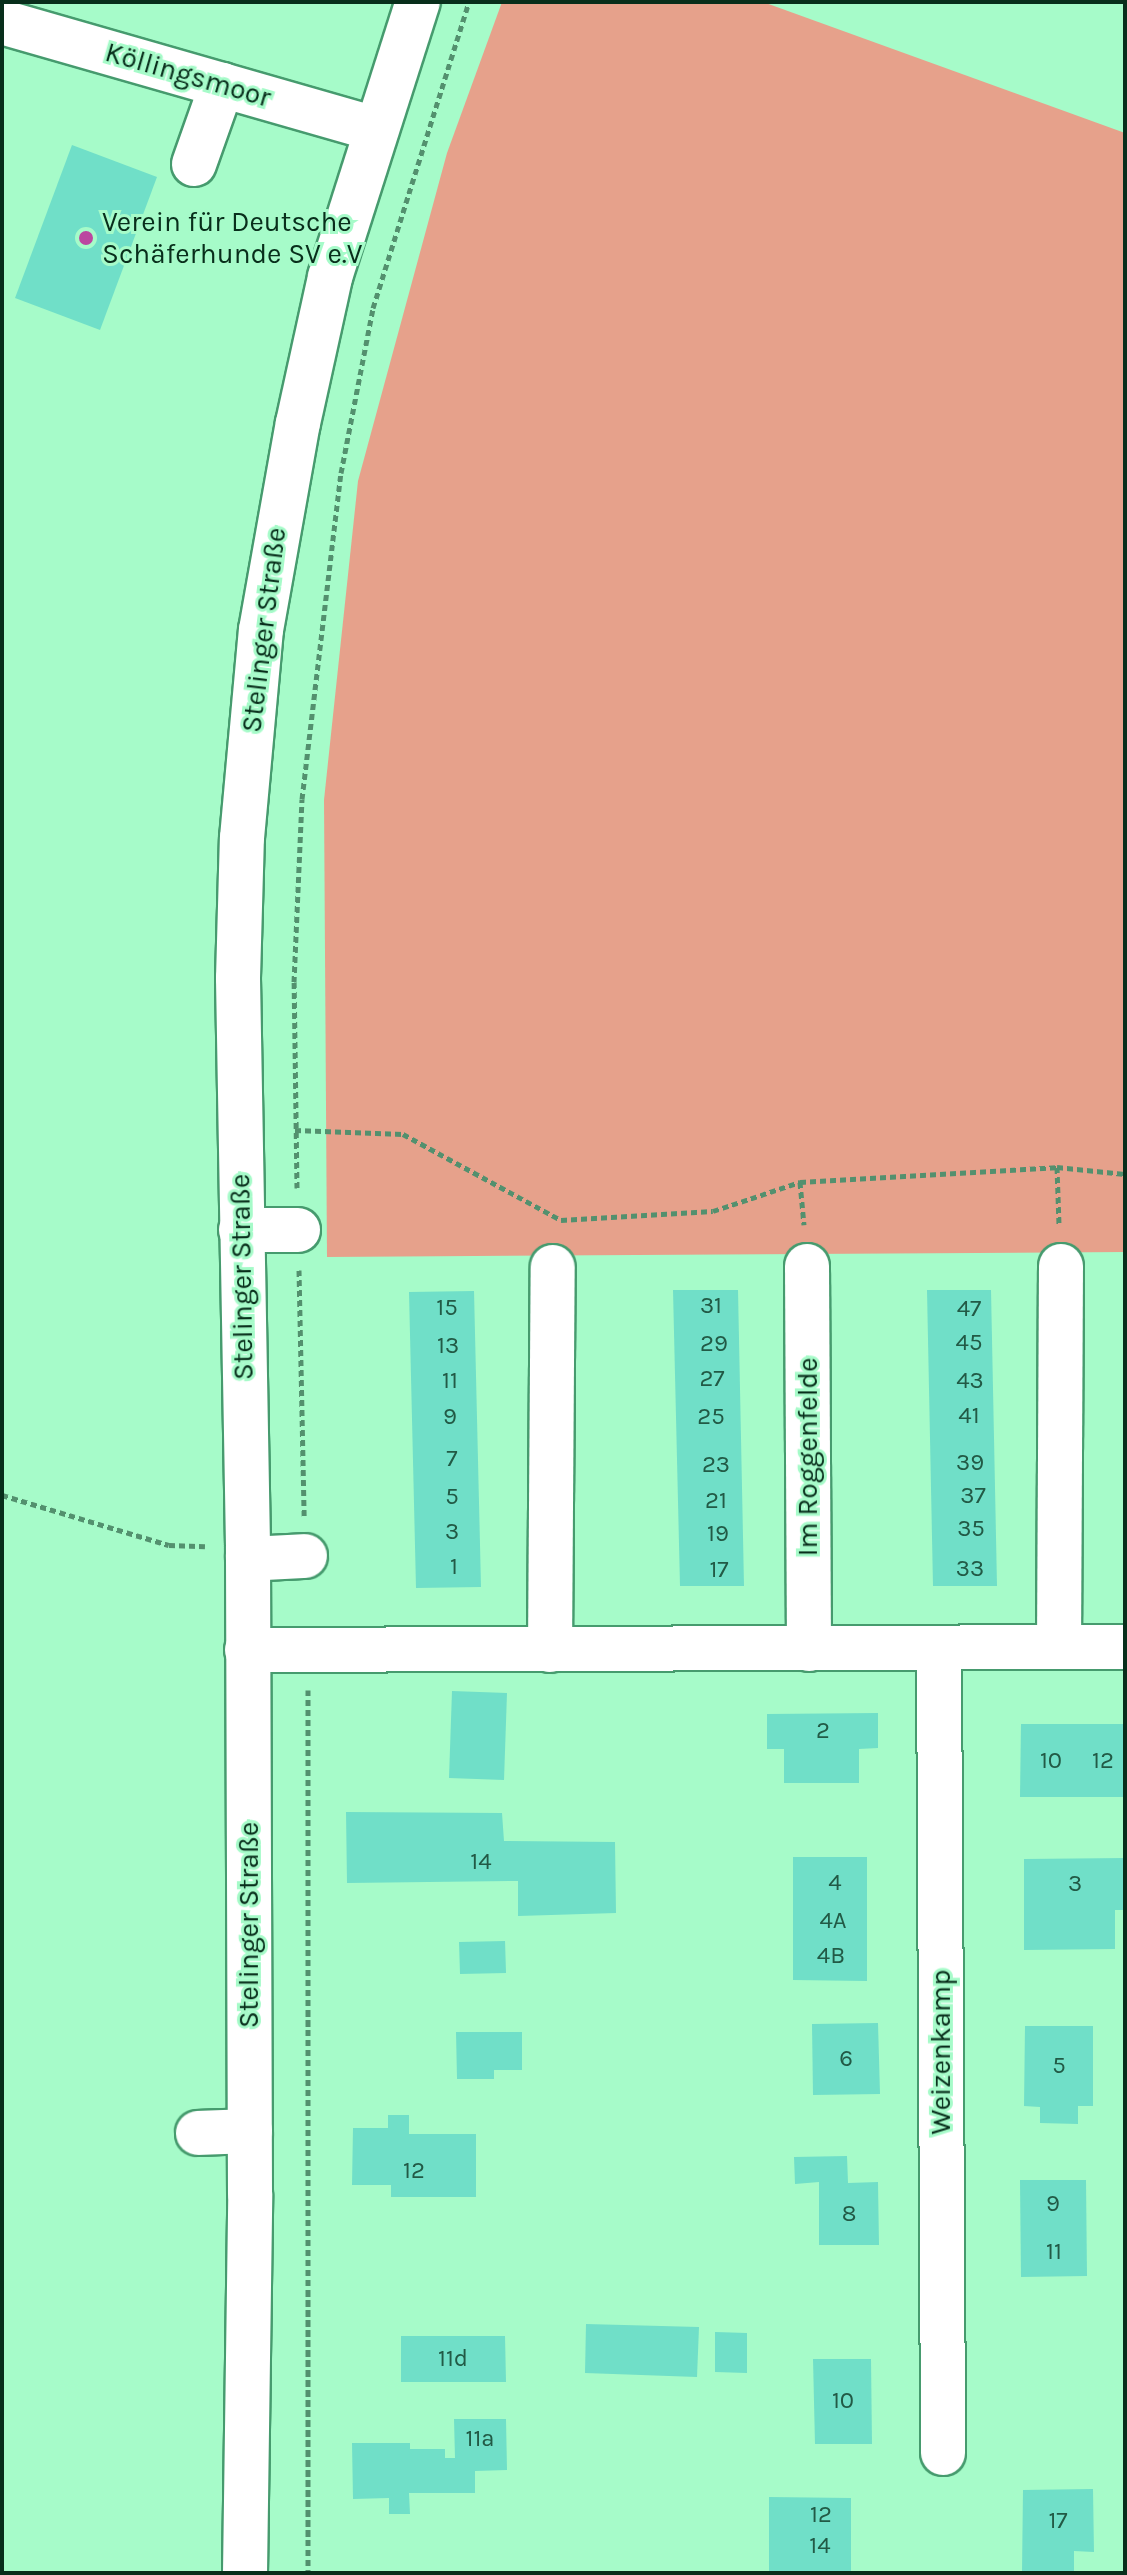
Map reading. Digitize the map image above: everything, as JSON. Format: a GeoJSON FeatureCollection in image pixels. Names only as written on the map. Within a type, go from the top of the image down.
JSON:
{"type":"FeatureCollection","features":[{"type":"Feature","properties":{"kind":"street","name":"Stelinger Straße"},"geometry":{"type":"LineString","coordinates":[[245,2573],[250,2131],[248,1552],[241,1230],[242,838],[261,630],[277,525],[330,277],[374,129],[418,2]]}},
{"type":"Feature","properties":{"kind":"street","name":"Köllingsmoor"},"geometry":{"type":"LineString","coordinates":[[2,22],[374,129]]}},
{"type":"Feature","properties":{"kind":"street"},"geometry":{"type":"LineString","coordinates":[[194,164],[222,85]]}},
{"type":"Feature","properties":{"kind":"street"},"geometry":{"type":"LineString","coordinates":[[241,1230],[298,1230]]}},
{"type":"Feature","properties":{"kind":"street","name":"Im Roggenfelde"},"geometry":{"type":"LineString","coordinates":[[807,1266],[809,1649]]}},
{"type":"Feature","properties":{"kind":"street"},"geometry":{"type":"LineString","coordinates":[[1059,1647],[1061,1266]]}},
{"type":"Feature","properties":{"kind":"street"},"geometry":{"type":"LineString","coordinates":[[550,1650],[553,1267]]}},
{"type":"Feature","properties":{"kind":"street"},"geometry":{"type":"LineString","coordinates":[[248,1552],[305,1556]]}},
{"type":"Feature","properties":{"kind":"street"},"geometry":{"type":"LineString","coordinates":[[247,1650],[1125,1647]]}},
{"type":"Feature","properties":{"kind":"street","name":"Weizenkamp"},"geometry":{"type":"LineString","coordinates":[[939,1650],[943,2453]]}},
{"type":"Feature","properties":{"kind":"street"},"geometry":{"type":"LineString","coordinates":[[198,2133],[250,2131]]}},
{"type":"Feature","properties":{"kind":"path"},"geometry":{"type":"LineString","coordinates":[[341,473],[373,308],[469,2]]}},
{"type":"Feature","properties":{"kind":"path"},"geometry":{"type":"LineString","coordinates":[[295,1130],[403,1134],[561,1220],[713,1211],[800,1182],[1057,1167],[1125,1174]]}},
{"type":"Feature","properties":{"kind":"path"},"geometry":{"type":"LineString","coordinates":[[1057,1167],[1061,1266]]}},
{"type":"Feature","properties":{"kind":"path"},"geometry":{"type":"LineString","coordinates":[[2,1495],[169,1545],[248,1552]]}},
{"type":"Feature","properties":{"kind":"shaded area"},"geometry":{"type":"Polygon","coordinates":[[[502,2],[763,2],[1125,133],[1125,1252],[327,1257],[324,800],[358,481],[447,153],[502,2]]]}},
{"type":"Feature","properties":{"kind":"building","name":"Verein für Deutsche Schäferhunde SV e.V"},"geometry":{"type":"Polygon","coordinates":[[[72,145],[157,177],[100,330],[15,298],[72,145]]]}},
{"type":"Feature","properties":{"kind":"building"},"geometry":{"type":"Polygon","coordinates":[[[673,1290],[738,1290],[744,1586],[680,1586],[673,1290]]]}},
{"type":"Feature","properties":{"kind":"building"},"geometry":{"type":"Polygon","coordinates":[[[927,1290],[991,1290],[997,1586],[933,1586],[927,1290]]]}},
{"type":"Feature","properties":{"kind":"building"},"geometry":{"type":"Polygon","coordinates":[[[474,1291],[481,1587],[416,1588],[409,1292],[474,1291]]]}},
{"type":"Feature","properties":{"kind":"building"},"geometry":{"type":"Polygon","coordinates":[[[452,1691],[507,1693],[504,1780],[449,1778],[452,1691]]]}},
{"type":"Feature","properties":{"kind":"building"},"geometry":{"type":"Polygon","coordinates":[[[878,1713],[878,1748],[859,1749],[859,1783],[784,1783],[784,1749],[767,1749],[767,1714],[878,1713]]]}},
{"type":"Feature","properties":{"kind":"building"},"geometry":{"type":"Polygon","coordinates":[[[1021,1724],[1125,1724],[1125,1797],[1020,1797],[1021,1724]]]}},
{"type":"Feature","properties":{"kind":"building"},"geometry":{"type":"Polygon","coordinates":[[[346,1812],[502,1813],[504,1841],[615,1842],[616,1913],[518,1916],[518,1881],[347,1883],[346,1812]]]}},
{"type":"Feature","properties":{"kind":"building"},"geometry":{"type":"Polygon","coordinates":[[[793,1857],[867,1857],[867,1981],[793,1980],[793,1857]]]}},
{"type":"Feature","properties":{"kind":"building"},"geometry":{"type":"Polygon","coordinates":[[[1125,1858],[1125,1910],[1115,1910],[1115,1949],[1024,1950],[1024,1859],[1125,1858]]]}},
{"type":"Feature","properties":{"kind":"building"},"geometry":{"type":"Polygon","coordinates":[[[505,1941],[506,1973],[460,1974],[459,1942],[505,1941]]]}},
{"type":"Feature","properties":{"kind":"building"},"geometry":{"type":"Polygon","coordinates":[[[878,2023],[880,2094],[813,2095],[812,2024],[878,2023]]]}},
{"type":"Feature","properties":{"kind":"building"},"geometry":{"type":"Polygon","coordinates":[[[1025,2026],[1093,2026],[1093,2106],[1078,2106],[1078,2124],[1040,2123],[1040,2107],[1024,2106],[1025,2026]]]}},
{"type":"Feature","properties":{"kind":"building"},"geometry":{"type":"Polygon","coordinates":[[[456,2032],[522,2032],[522,2070],[494,2070],[494,2079],[457,2079],[456,2032]]]}},
{"type":"Feature","properties":{"kind":"building"},"geometry":{"type":"Polygon","coordinates":[[[388,2115],[409,2115],[409,2134],[476,2134],[476,2197],[391,2197],[391,2185],[352,2185],[353,2128],[388,2128],[388,2115]]]}},
{"type":"Feature","properties":{"kind":"building"},"geometry":{"type":"Polygon","coordinates":[[[847,2156],[848,2183],[878,2182],[879,2245],[819,2245],[819,2182],[795,2184],[794,2157],[847,2156]]]}},
{"type":"Feature","properties":{"kind":"building"},"geometry":{"type":"Polygon","coordinates":[[[1020,2180],[1086,2180],[1087,2276],[1021,2277],[1020,2180]]]}},
{"type":"Feature","properties":{"kind":"building"},"geometry":{"type":"Polygon","coordinates":[[[586,2324],[699,2327],[697,2377],[585,2373],[586,2324]]]}},
{"type":"Feature","properties":{"kind":"building"},"geometry":{"type":"Polygon","coordinates":[[[715,2332],[747,2333],[747,2373],[715,2372],[715,2332]]]}},
{"type":"Feature","properties":{"kind":"building"},"geometry":{"type":"Polygon","coordinates":[[[401,2336],[505,2336],[506,2382],[401,2382],[401,2336]]]}},
{"type":"Feature","properties":{"kind":"building"},"geometry":{"type":"Polygon","coordinates":[[[813,2359],[871,2359],[872,2444],[815,2444],[813,2359]]]}},
{"type":"Feature","properties":{"kind":"building"},"geometry":{"type":"Polygon","coordinates":[[[454,2419],[506,2419],[507,2470],[475,2471],[475,2493],[409,2493],[410,2514],[389,2514],[389,2498],[353,2499],[352,2443],[410,2443],[410,2449],[445,2449],[445,2458],[455,2458],[454,2419]]]}},
{"type":"Feature","properties":{"kind":"building"},"geometry":{"type":"Polygon","coordinates":[[[1093,2489],[1094,2552],[1074,2551],[1074,2573],[1022,2573],[1023,2490],[1093,2489]]]}},
{"type":"Feature","properties":{"kind":"building"},"geometry":{"type":"Polygon","coordinates":[[[769,2497],[851,2498],[851,2573],[769,2573],[769,2497]]]}},
{"type":"Feature","properties":{"kind":"place","name":"Verein für Deutsche Schäferhunde SV e.V"},"geometry":{"type":"Point","coordinates":[86,238]}}]}
